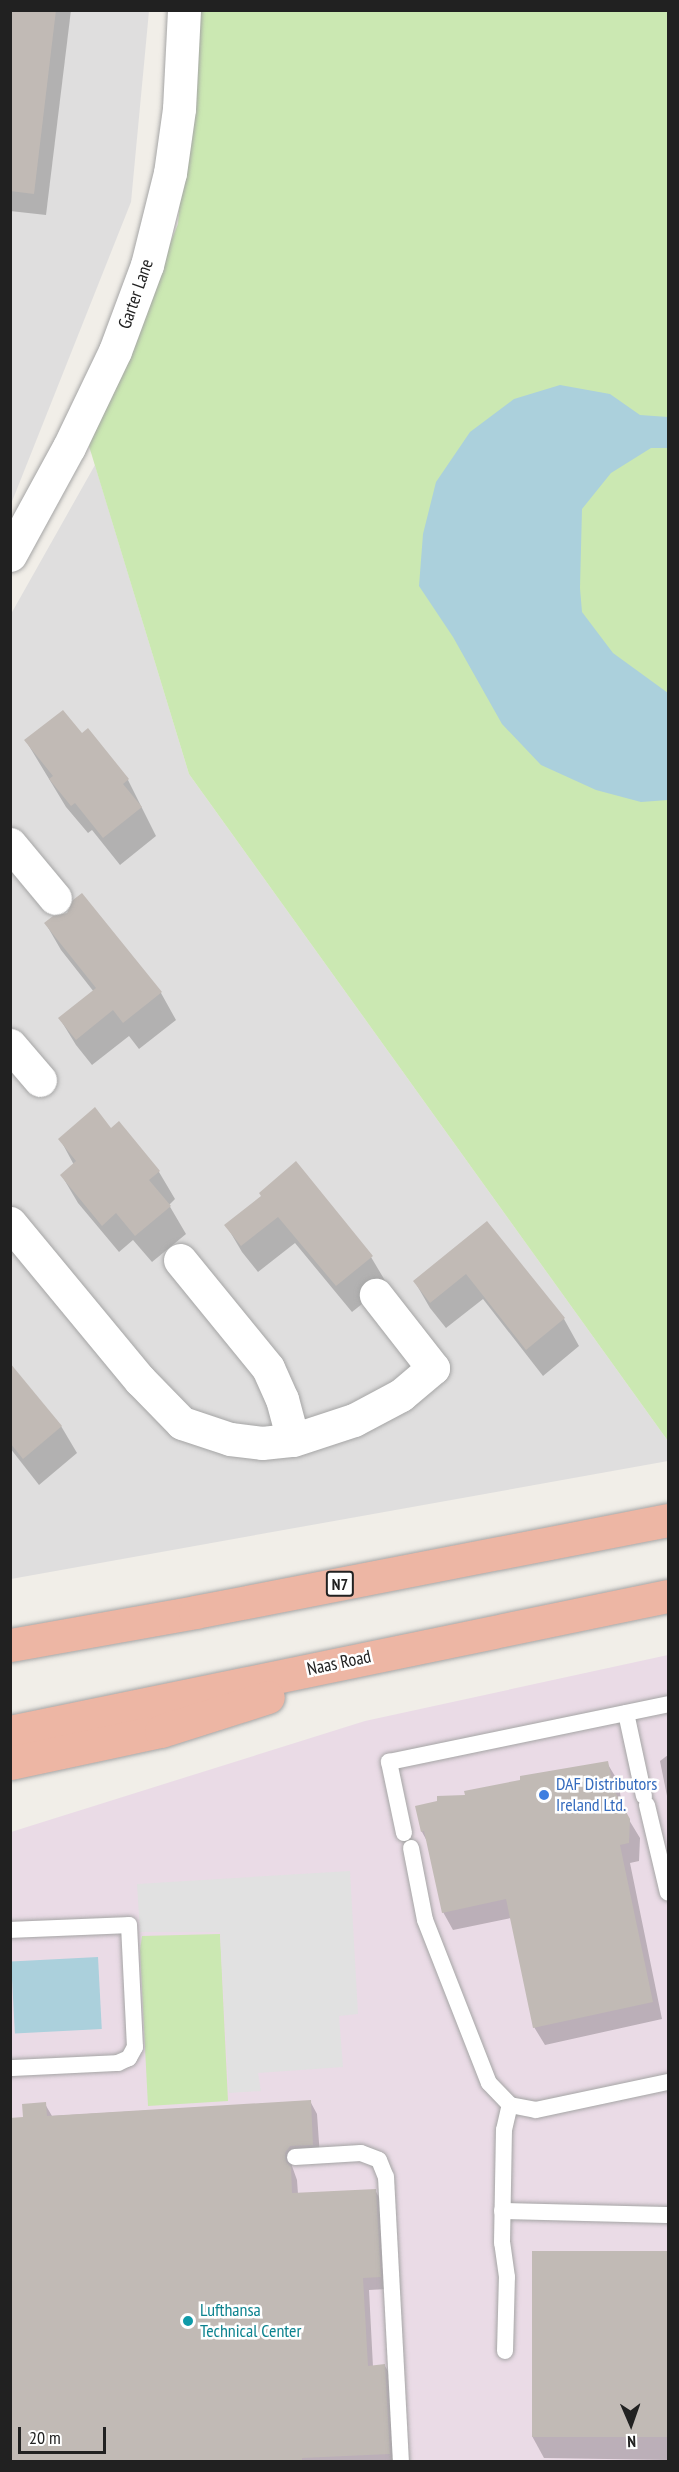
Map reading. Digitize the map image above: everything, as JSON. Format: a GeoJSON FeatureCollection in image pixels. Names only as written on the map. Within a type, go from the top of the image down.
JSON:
{"type":"FeatureCollection","features":[{"type":"Feature","properties":{"kind":"highway","name":"N7"},"geometry":{"type":"LineString","coordinates":[[10,1645],[206,1610],[669,1520]]}},
{"type":"Feature","properties":{"kind":"highway","name":"Naas Road"},"geometry":{"type":"LineString","coordinates":[[10,1732],[669,1596]]}},
{"type":"Feature","properties":{"kind":"highway"},"geometry":{"type":"LineString","coordinates":[[10,1763],[161,1731],[433,1644]]}},
{"type":"Feature","properties":{"kind":"street","name":"Garter Lane"},"geometry":{"type":"LineString","coordinates":[[10,555],[69,447],[115,351],[147,265],[170,173],[179,109],[184,10]]}},
{"type":"Feature","properties":{"kind":"street"},"geometry":{"type":"LineString","coordinates":[[10,843],[55,898]]}},
{"type":"Feature","properties":{"kind":"street"},"geometry":{"type":"LineString","coordinates":[[10,1045],[40,1080]]}},
{"type":"Feature","properties":{"kind":"street"},"geometry":{"type":"LineString","coordinates":[[17,1243],[182,1423],[230,1439],[262,1443],[293,1440],[354,1420],[401,1395],[433,1368],[376,1295]]}},
{"type":"Feature","properties":{"kind":"street"},"geometry":{"type":"LineString","coordinates":[[180,1260],[268,1368],[282,1399],[293,1440]]}},
{"type":"Feature","properties":{"kind":"lane"},"geometry":{"type":"LineString","coordinates":[[669,1704],[389,1762],[429,1931],[489,2083],[510,2105],[536,2110],[669,2082]]}},
{"type":"Feature","properties":{"kind":"lane"},"geometry":{"type":"LineString","coordinates":[[626,1713],[669,1893]]}},
{"type":"Feature","properties":{"kind":"lane"},"geometry":{"type":"LineString","coordinates":[[10,1930],[129,1925],[135,2047],[129,2058],[118,2063],[10,2068]]}},
{"type":"Feature","properties":{"kind":"lane"},"geometry":{"type":"LineString","coordinates":[[505,2351],[507,2277],[502,2243],[502,2211],[504,2130],[510,2105]]}},
{"type":"Feature","properties":{"kind":"lane"},"geometry":{"type":"LineString","coordinates":[[295,2157],[361,2153],[379,2160],[386,2178],[401,2462]]}},
{"type":"Feature","properties":{"kind":"lane"},"geometry":{"type":"LineString","coordinates":[[502,2211],[669,2215]]}},
{"type":"Feature","properties":{"kind":"shaded area"},"geometry":{"type":"Polygon","coordinates":[[[11,11],[149,11],[131,202],[11,504],[11,11]]]}},
{"type":"Feature","properties":{"kind":"shaded area"},"geometry":{"type":"Polygon","coordinates":[[[95,465],[189,774],[668,1441],[668,1461],[11,1579],[11,614],[95,465]]]}},
{"type":"Feature","properties":{"kind":"shaded area"},"geometry":{"type":"Polygon","coordinates":[[[668,1655],[668,2461],[11,2462],[11,1832],[365,1721],[668,1655]]]}},
{"type":"Feature","properties":{"kind":"shaded area"},"geometry":{"type":"Polygon","coordinates":[[[350,1871],[358,2014],[339,2016],[343,2067],[258,2073],[261,2091],[229,2093],[220,1932],[140,1932],[137,1884],[350,1871]]]}},
{"type":"Feature","properties":{"kind":"green space"},"geometry":{"type":"Polygon","coordinates":[[[195,11],[668,11],[668,1441],[189,774],[89,446],[178,224],[195,11]]]}},
{"type":"Feature","properties":{"kind":"green space"},"geometry":{"type":"Polygon","coordinates":[[[220,1934],[228,2101],[148,2106],[140,1950],[142,1936],[220,1934]]]}},
{"type":"Feature","properties":{"kind":"water"},"geometry":{"type":"Polygon","coordinates":[[[560,385],[610,394],[640,415],[668,417],[668,448],[651,448],[611,473],[582,509],[580,588],[582,612],[613,653],[668,693],[668,800],[641,802],[596,790],[541,765],[502,724],[453,637],[419,586],[423,534],[436,482],[470,432],[514,399],[560,385]]]}},
{"type":"Feature","properties":{"kind":"water"},"geometry":{"type":"Polygon","coordinates":[[[98,1957],[102,2029],[15,2033],[11,1962],[98,1957]]]}},
{"type":"Feature","properties":{"kind":"building"},"geometry":{"type":"Polygon","coordinates":[[[10,10],[56,10],[34,194],[10,191],[10,10]]]}},
{"type":"Feature","properties":{"kind":"building"},"geometry":{"type":"Polygon","coordinates":[[[63,710],[82,733],[88,728],[129,779],[123,784],[142,807],[103,838],[75,803],[71,806],[49,779],[53,776],[24,740],[63,710]]]}},
{"type":"Feature","properties":{"kind":"building"},"geometry":{"type":"Polygon","coordinates":[[[82,893],[162,992],[123,1023],[113,1010],[76,1040],[58,1018],[96,988],[44,923],[53,916],[67,913],[73,900],[82,893]]]}},
{"type":"Feature","properties":{"kind":"building"},"geometry":{"type":"Polygon","coordinates":[[[95,1107],[111,1128],[119,1121],[160,1171],[149,1180],[171,1206],[135,1236],[116,1213],[102,1226],[60,1175],[76,1161],[58,1139],[95,1107]]]}},
{"type":"Feature","properties":{"kind":"building"},"geometry":{"type":"Polygon","coordinates":[[[296,1161],[373,1256],[336,1286],[278,1217],[241,1246],[224,1225],[261,1196],[259,1193],[296,1161]]]}},
{"type":"Feature","properties":{"kind":"building"},"geometry":{"type":"Polygon","coordinates":[[[487,1221],[565,1318],[526,1350],[466,1274],[430,1303],[413,1281],[487,1221]]]}},
{"type":"Feature","properties":{"kind":"building"},"geometry":{"type":"Polygon","coordinates":[[[10,1363],[62,1426],[23,1459],[10,1443],[10,1363]]]}},
{"type":"Feature","properties":{"kind":"building"},"geometry":{"type":"Polygon","coordinates":[[[608,1761],[614,1790],[630,1819],[629,1843],[620,1845],[653,2002],[533,2028],[506,1899],[442,1913],[424,1831],[421,1832],[415,1806],[437,1801],[437,1796],[465,1795],[464,1791],[520,1780],[520,1776],[608,1761]]]}},
{"type":"Feature","properties":{"kind":"building","name":"Lufthansa Technical Center"},"geometry":{"type":"Polygon","coordinates":[[[311,2100],[313,2145],[290,2146],[285,2153],[286,2162],[291,2167],[292,2193],[376,2189],[381,2277],[363,2278],[368,2366],[385,2364],[390,2454],[302,2458],[302,2462],[10,2462],[10,2118],[23,2117],[22,2104],[46,2102],[47,2116],[311,2100]]]}},
{"type":"Feature","properties":{"kind":"building"},"geometry":{"type":"Polygon","coordinates":[[[532,2251],[668,2251],[668,2437],[532,2437],[532,2251]]]}},
{"type":"Feature","properties":{"kind":"place","name":"DAF Distributors Ireland Ltd."},"geometry":{"type":"Point","coordinates":[544,1795]}},
{"type":"Feature","properties":{"kind":"place","name":"Lufthansa Technical Center"},"geometry":{"type":"Point","coordinates":[188,2321]}}]}
